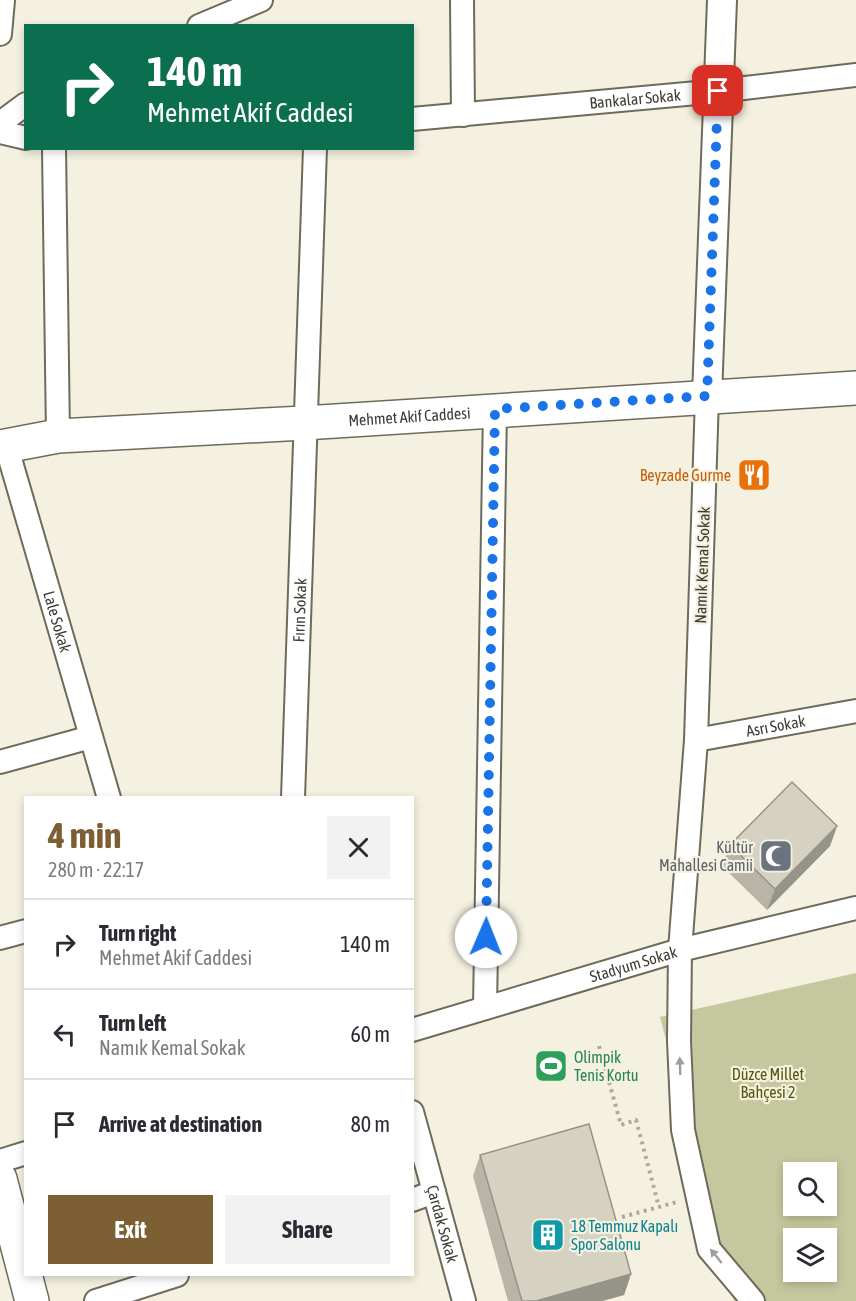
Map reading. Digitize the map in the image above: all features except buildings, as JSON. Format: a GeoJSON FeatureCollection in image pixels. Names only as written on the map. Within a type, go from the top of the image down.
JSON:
{"type":"FeatureCollection","features":[{"type":"Feature","properties":{"kind":"main road","name":"Mehmet Akif Caddesi"},"geometry":{"type":"LineString","coordinates":[[3,446],[58,436],[856,388]]}},
{"type":"Feature","properties":{"kind":"main road"},"geometry":{"type":"LineString","coordinates":[[0,1179],[24,1270]]}},
{"type":"Feature","properties":{"kind":"main road"},"geometry":{"type":"LineString","coordinates":[[25,1276],[32,1301]]}},
{"type":"Feature","properties":{"kind":"street"},"geometry":{"type":"LineString","coordinates":[[0,34],[3,0]]}},
{"type":"Feature","properties":{"kind":"street"},"geometry":{"type":"LineString","coordinates":[[204,24],[261,0]]}},
{"type":"Feature","properties":{"kind":"street"},"geometry":{"type":"LineString","coordinates":[[462,0],[463,115]]}},
{"type":"Feature","properties":{"kind":"street","name":"Namık Kemal Sokak"},"geometry":{"type":"LineString","coordinates":[[722,0],[696,740],[680,950],[679,1041],[683,1130],[709,1249],[753,1301]]}},
{"type":"Feature","properties":{"kind":"street","name":"Bankalar Sokak"},"geometry":{"type":"LineString","coordinates":[[414,119],[718,91],[856,75]]}},
{"type":"Feature","properties":{"kind":"street"},"geometry":{"type":"LineString","coordinates":[[0,123],[24,105]]}},
{"type":"Feature","properties":{"kind":"street"},"geometry":{"type":"LineString","coordinates":[[0,132],[24,138]]}},
{"type":"Feature","properties":{"kind":"street"},"geometry":{"type":"LineString","coordinates":[[54,150],[58,436]]}},
{"type":"Feature","properties":{"kind":"street","name":"Fırın Sokak"},"geometry":{"type":"LineString","coordinates":[[293,796],[315,150]]}},
{"type":"Feature","properties":{"kind":"street"},"geometry":{"type":"LineString","coordinates":[[485,1008],[495,409]]}},
{"type":"Feature","properties":{"kind":"street","name":"Lale Sokak"},"geometry":{"type":"LineString","coordinates":[[3,446],[108,796]]}},
{"type":"Feature","properties":{"kind":"street","name":"Asrı Sokak"},"geometry":{"type":"LineString","coordinates":[[696,740],[856,711]]}},
{"type":"Feature","properties":{"kind":"street"},"geometry":{"type":"LineString","coordinates":[[0,762],[91,737]]}},
{"type":"Feature","properties":{"kind":"street","name":"Stadyum Sokak"},"geometry":{"type":"LineString","coordinates":[[414,1029],[680,950],[856,908]]}},
{"type":"Feature","properties":{"kind":"street"},"geometry":{"type":"LineString","coordinates":[[0,938],[24,932]]}},
{"type":"Feature","properties":{"kind":"street","name":"Çardak Sokak"},"geometry":{"type":"LineString","coordinates":[[414,1119],[464,1301]]}},
{"type":"Feature","properties":{"kind":"street"},"geometry":{"type":"LineString","coordinates":[[0,1161],[24,1154]]}},
{"type":"Feature","properties":{"kind":"street"},"geometry":{"type":"LineString","coordinates":[[414,1199],[434,1192]]}},
{"type":"Feature","properties":{"kind":"street"},"geometry":{"type":"LineString","coordinates":[[96,1301],[174,1276]]}},
{"type":"Feature","properties":{"kind":"path"},"geometry":{"type":"LineString","coordinates":[[599,1046],[621,1125],[636,1120],[659,1207]]}},
{"type":"Feature","properties":{"kind":"path"},"geometry":{"type":"LineString","coordinates":[[622,1218],[698,1196]]}},
{"type":"Feature","properties":{"kind":"green space","name":"Düzce Millet Bahçesi 2"},"geometry":{"type":"Polygon","coordinates":[[[856,973],[856,1301],[734,1301],[660,1017],[856,973]]]}},
{"type":"Feature","properties":{"kind":"place","name":"Beyzade Gurme"},"geometry":{"type":"Point","coordinates":[754,475]}},
{"type":"Feature","properties":{"kind":"place","name":"Kültür Mahallesi Camii"},"geometry":{"type":"Point","coordinates":[776,856]}},
{"type":"Feature","properties":{"kind":"place","name":"Olimpik Tenis Kortu"},"geometry":{"type":"Point","coordinates":[551,1066]}},
{"type":"Feature","properties":{"kind":"place","name":"18 Temmuz Kapalı Spor Salonu"},"geometry":{"type":"Point","coordinates":[548,1235]}},
{"type":"Feature","properties":{"kind":"route"},"geometry":{"type":"LineString","coordinates":[[486,937],[495,409],[707,396],[718,91]]}}]}
